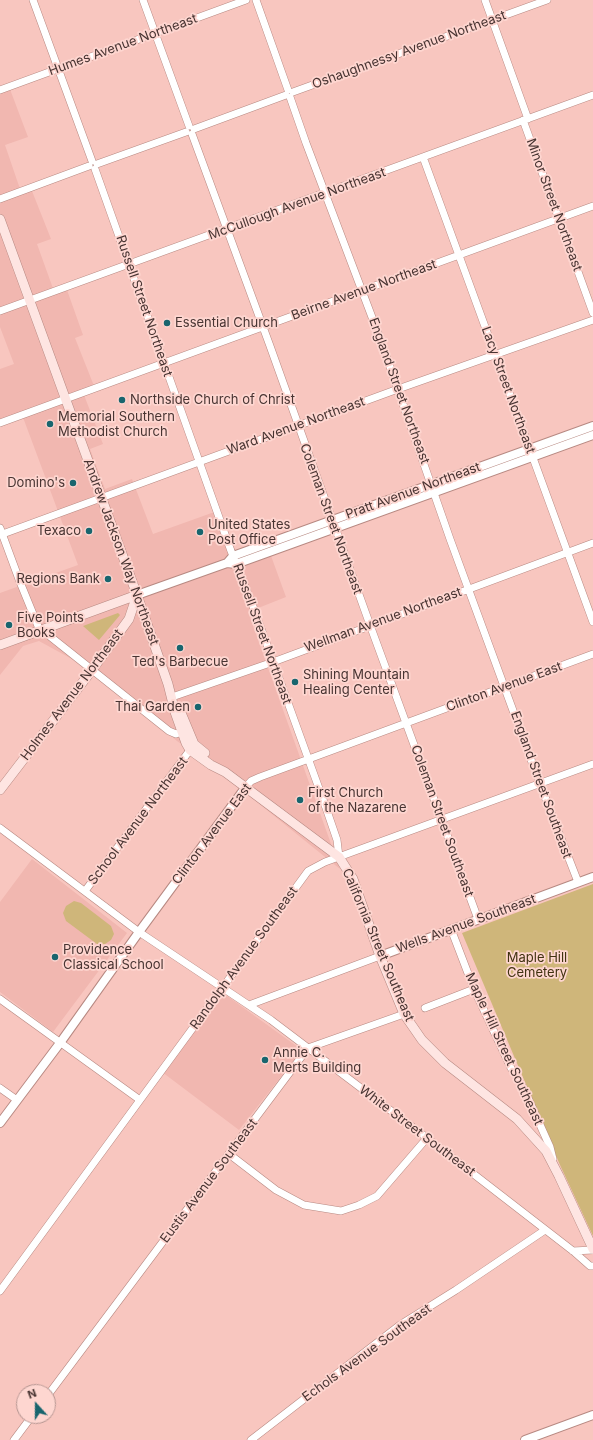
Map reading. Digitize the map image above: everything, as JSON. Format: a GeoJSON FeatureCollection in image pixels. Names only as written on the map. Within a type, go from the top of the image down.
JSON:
{"type":"FeatureCollection","features":[{"type":"Feature","properties":{"kind":"main road","name":"Andrew Jackson Way Northeast"},"geometry":{"type":"LineString","coordinates":[[0,218],[102,497],[172,697],[175,712],[190,750]]}},
{"type":"Feature","properties":{"kind":"main road"},"geometry":{"type":"LineString","coordinates":[[0,645],[137,595]]}},
{"type":"Feature","properties":{"kind":"main road","name":"Holmes Avenue Northeast"},"geometry":{"type":"LineString","coordinates":[[0,790],[130,618],[137,595]]}},
{"type":"Feature","properties":{"kind":"main road"},"geometry":{"type":"LineString","coordinates":[[172,697],[180,709],[197,748],[216,762],[225,772],[245,788]]}},
{"type":"Feature","properties":{"kind":"main road"},"geometry":{"type":"LineString","coordinates":[[190,750],[211,765],[225,772]]}},
{"type":"Feature","properties":{"kind":"main road","name":"California Street Southeast"},"geometry":{"type":"LineString","coordinates":[[245,788],[339,857],[353,879],[380,956],[404,1014],[422,1040],[445,1063],[517,1119],[546,1151],[593,1250]]}},
{"type":"Feature","properties":{"kind":"street","name":"Russell Street Northeast"},"geometry":{"type":"LineString","coordinates":[[33,0],[325,805],[337,840],[339,857]]}},
{"type":"Feature","properties":{"kind":"street","name":"Coleman Street Northeast"},"geometry":{"type":"LineString","coordinates":[[143,0],[406,723]]}},
{"type":"Feature","properties":{"kind":"street","name":"Humes Avenue Northeast"},"geometry":{"type":"LineString","coordinates":[[0,90],[246,0]]}},
{"type":"Feature","properties":{"kind":"street","name":"England Street Northeast"},"geometry":{"type":"LineString","coordinates":[[256,0],[325,193],[434,488],[450,539],[504,686]]}},
{"type":"Feature","properties":{"kind":"street","name":"Minor Street Northeast"},"geometry":{"type":"LineString","coordinates":[[485,0],[558,219],[593,313]]}},
{"type":"Feature","properties":{"kind":"street","name":"Oshaughnessy Avenue Northeast"},"geometry":{"type":"LineString","coordinates":[[0,198],[547,0]]}},
{"type":"Feature","properties":{"kind":"street","name":"McCullough Avenue Northeast"},"geometry":{"type":"LineString","coordinates":[[0,312],[593,95]]}},
{"type":"Feature","properties":{"kind":"street","name":"Lacy Street Northeast"},"geometry":{"type":"LineString","coordinates":[[423,157],[593,622]]}},
{"type":"Feature","properties":{"kind":"street","name":"Beirne Avenue Northeast"},"geometry":{"type":"LineString","coordinates":[[0,423],[593,206]]}},
{"type":"Feature","properties":{"kind":"street","name":"Ward Avenue Northeast"},"geometry":{"type":"LineString","coordinates":[[1,532],[593,320]]}},
{"type":"Feature","properties":{"kind":"street","name":"Pratt Avenue Northeast"},"geometry":{"type":"LineString","coordinates":[[531,453],[593,426]]}},
{"type":"Feature","properties":{"kind":"street","name":"Pratt Avenue Northeast"},"geometry":{"type":"LineString","coordinates":[[235,560],[531,453],[593,435]]}},
{"type":"Feature","properties":{"kind":"street"},"geometry":{"type":"LineString","coordinates":[[1,532],[20,582],[41,630],[169,731],[176,734],[182,732]]}},
{"type":"Feature","properties":{"kind":"street","name":"Wellman Avenue Northeast"},"geometry":{"type":"LineString","coordinates":[[172,697],[273,662],[593,543]]}},
{"type":"Feature","properties":{"kind":"street"},"geometry":{"type":"LineString","coordinates":[[137,595],[235,560]]}},
{"type":"Feature","properties":{"kind":"street","name":"Clinton Avenue East"},"geometry":{"type":"LineString","coordinates":[[0,1123],[251,781],[308,758],[593,654]]}},
{"type":"Feature","properties":{"kind":"street","name":"England Street Southeast"},"geometry":{"type":"LineString","coordinates":[[504,686],[578,882]]}},
{"type":"Feature","properties":{"kind":"street","name":"Coleman Street Southeast"},"geometry":{"type":"LineString","coordinates":[[406,723],[478,919]]}},
{"type":"Feature","properties":{"kind":"street","name":"School Avenue Northeast"},"geometry":{"type":"LineString","coordinates":[[85,891],[190,750]]}},
{"type":"Feature","properties":{"kind":"street","name":"Randolph Avenue Southeast"},"geometry":{"type":"LineString","coordinates":[[0,1291],[308,871],[325,862],[593,764]]}},
{"type":"Feature","properties":{"kind":"street","name":"White Street Southeast"},"geometry":{"type":"LineString","coordinates":[[0,828],[139,932],[249,1005],[308,1048],[427,1138],[573,1251],[590,1266],[593,1266]]}},
{"type":"Feature","properties":{"kind":"street","name":"Wells Avenue Southeast"},"geometry":{"type":"LineString","coordinates":[[249,1005],[593,877]]}},
{"type":"Feature","properties":{"kind":"street","name":"Maple Hill Street Southeast"},"geometry":{"type":"LineString","coordinates":[[451,929],[474,989],[511,1068],[524,1089],[550,1146],[555,1169]]}},
{"type":"Feature","properties":{"kind":"street"},"geometry":{"type":"LineString","coordinates":[[425,1008],[474,989]]}},
{"type":"Feature","properties":{"kind":"street"},"geometry":{"type":"LineString","coordinates":[[0,999],[140,1100]]}},
{"type":"Feature","properties":{"kind":"street"},"geometry":{"type":"LineString","coordinates":[[308,1048],[404,1014]]}},
{"type":"Feature","properties":{"kind":"street","name":"Eustis Avenue Southeast"},"geometry":{"type":"LineString","coordinates":[[56,1384],[308,1048]]}},
{"type":"Feature","properties":{"kind":"street"},"geometry":{"type":"LineString","coordinates":[[0,1088],[17,1100]]}},
{"type":"Feature","properties":{"kind":"street"},"geometry":{"type":"LineString","coordinates":[[229,1154],[276,1190],[304,1205],[341,1211],[359,1205],[377,1196],[427,1138]]}},
{"type":"Feature","properties":{"kind":"street","name":"Echols Avenue Southeast"},"geometry":{"type":"LineString","coordinates":[[251,1440],[400,1325],[456,1290],[545,1230]]}},
{"type":"Feature","properties":{"kind":"street"},"geometry":{"type":"LineString","coordinates":[[573,1251],[593,1250]]}},
{"type":"Feature","properties":{"kind":"street"},"geometry":{"type":"LineString","coordinates":[[525,1440],[593,1415]]}},
{"type":"Feature","properties":{"kind":"street"},"geometry":{"type":"LineString","coordinates":[[14,1440],[26,1424]]}},
{"type":"Feature","properties":{"kind":"shaded area"},"geometry":{"type":"Polygon","coordinates":[[[8,84],[28,137],[5,145],[20,189],[30,186],[51,239],[37,244],[55,294],[67,290],[83,335],[75,338],[96,391],[84,395],[103,444],[90,449],[105,489],[132,479],[153,534],[220,510],[236,552],[266,542],[286,597],[248,612],[340,869],[211,765],[177,741],[92,670],[39,641],[23,646],[0,675],[0,593],[78,565],[21,412],[0,420],[0,369],[14,364],[0,327],[0,87],[8,84]]]}},
{"type":"Feature","properties":{"kind":"shaded area","name":"Providence Classical School"},"geometry":{"type":"Polygon","coordinates":[[[32,859],[127,933],[53,1032],[0,992],[0,902],[32,859]]]}},
{"type":"Feature","properties":{"kind":"shaded area"},"geometry":{"type":"Polygon","coordinates":[[[223,993],[302,1050],[239,1130],[162,1072],[223,993]]]}},
{"type":"Feature","properties":{"kind":"green space"},"geometry":{"type":"Polygon","coordinates":[[[118,613],[120,615],[99,640],[83,626],[118,613]]]}},
{"type":"Feature","properties":{"kind":"green space","name":"Maple Hill Cemetery"},"geometry":{"type":"Polygon","coordinates":[[[593,884],[593,1236],[560,1165],[462,933],[593,884]]]}},
{"type":"Feature","properties":{"kind":"green space"},"geometry":{"type":"Polygon","coordinates":[[[74,901],[81,903],[111,926],[114,934],[111,940],[105,944],[97,944],[66,921],[63,913],[66,906],[74,901]]]}},
{"type":"Feature","properties":{"kind":"place","name":"Essential Church"},"geometry":{"type":"Point","coordinates":[167,323]}},
{"type":"Feature","properties":{"kind":"place","name":"Northside Church of Christ"},"geometry":{"type":"Point","coordinates":[122,400]}},
{"type":"Feature","properties":{"kind":"place","name":"Memorial Southern Methodist Church"},"geometry":{"type":"Point","coordinates":[50,424]}},
{"type":"Feature","properties":{"kind":"place","name":"Domino's"},"geometry":{"type":"Point","coordinates":[73,483]}},
{"type":"Feature","properties":{"kind":"place","name":"Texaco"},"geometry":{"type":"Point","coordinates":[89,531]}},
{"type":"Feature","properties":{"kind":"place","name":"United States Post Office"},"geometry":{"type":"Point","coordinates":[200,532]}},
{"type":"Feature","properties":{"kind":"place","name":"Regions Bank"},"geometry":{"type":"Point","coordinates":[108,579]}},
{"type":"Feature","properties":{"kind":"place","name":"Five Points Books"},"geometry":{"type":"Point","coordinates":[9,625]}},
{"type":"Feature","properties":{"kind":"place","name":"Ted's Barbecue"},"geometry":{"type":"Point","coordinates":[180,648]}},
{"type":"Feature","properties":{"kind":"place","name":"Shining Mountain Healing Center"},"geometry":{"type":"Point","coordinates":[295,682]}},
{"type":"Feature","properties":{"kind":"place","name":"Thai Garden"},"geometry":{"type":"Point","coordinates":[198,707]}},
{"type":"Feature","properties":{"kind":"place","name":"First Church of the Nazarene"},"geometry":{"type":"Point","coordinates":[300,800]}},
{"type":"Feature","properties":{"kind":"place","name":"Providence Classical School"},"geometry":{"type":"Point","coordinates":[55,957]}},
{"type":"Feature","properties":{"kind":"place","name":"Annie C. Merts Building"},"geometry":{"type":"Point","coordinates":[265,1060]}}]}
